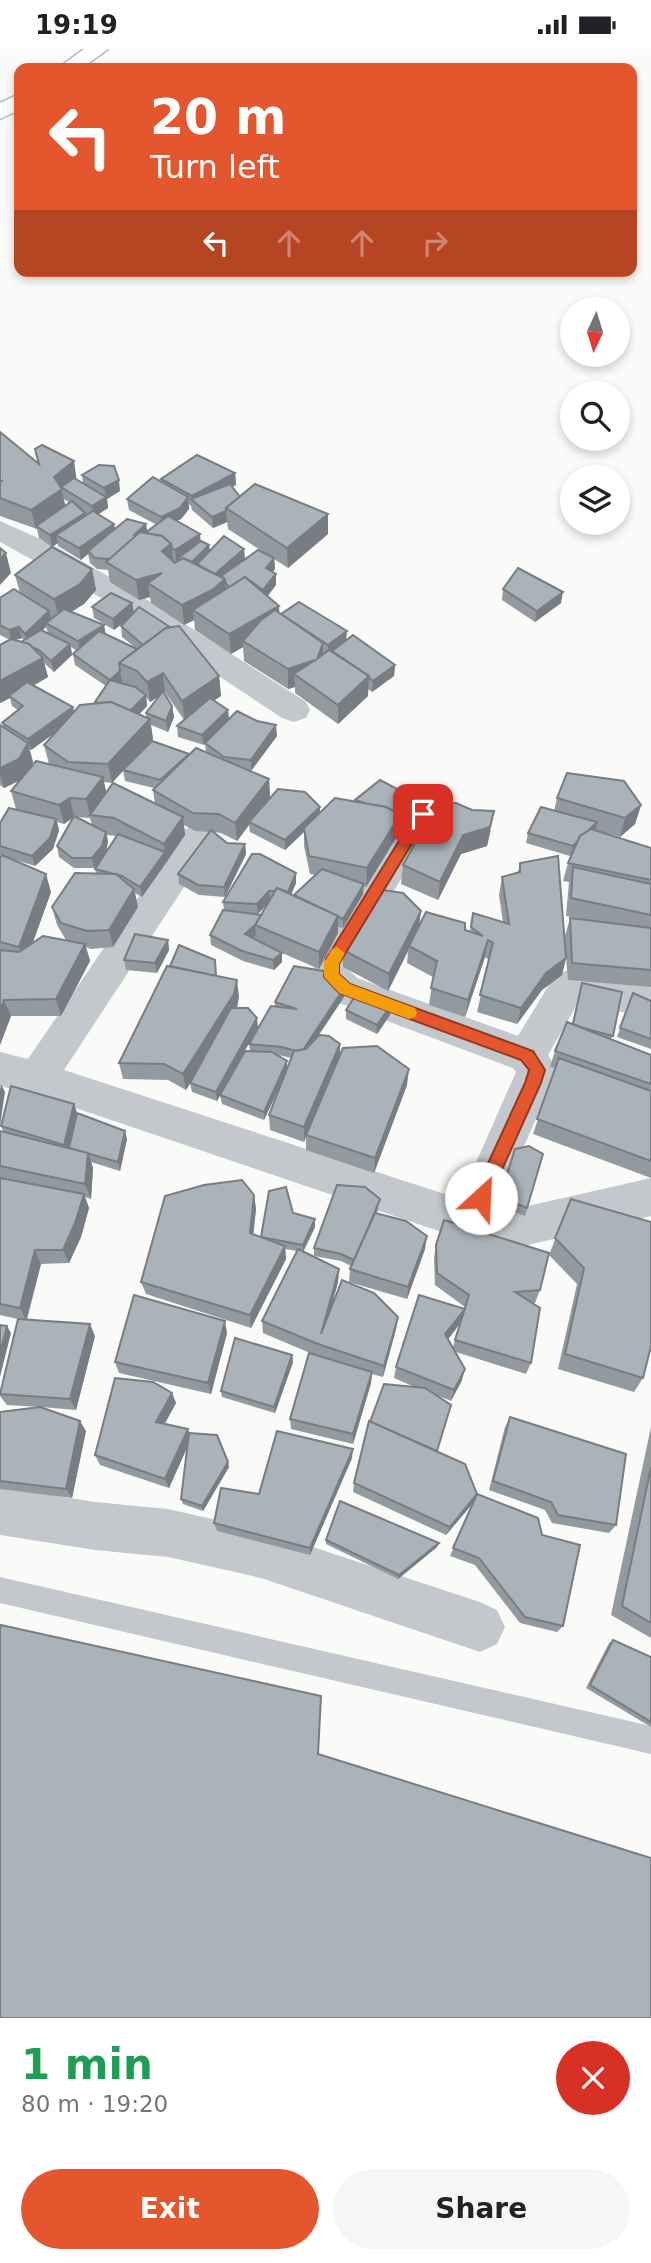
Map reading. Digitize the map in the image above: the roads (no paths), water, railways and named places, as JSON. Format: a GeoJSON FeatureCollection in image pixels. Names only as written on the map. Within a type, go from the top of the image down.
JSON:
{"type":"FeatureCollection","features":[{"type":"Feature","properties":{"kind":"main road"},"geometry":{"type":"LineString","coordinates":[[76,63],[98,49]]}},
{"type":"Feature","properties":{"kind":"street"},"geometry":{"type":"LineString","coordinates":[[0,530],[61,559],[137,605],[294,710]]}},
{"type":"Feature","properties":{"kind":"street"},"geometry":{"type":"LineString","coordinates":[[423,814],[331,963],[332,977],[345,989],[527,1056],[537,1070],[471,1221]]}},
{"type":"Feature","properties":{"kind":"street"},"geometry":{"type":"LineString","coordinates":[[197,839],[18,1074],[492,1229],[509,1230],[651,1197]]}},
{"type":"Feature","properties":{"kind":"street"},"geometry":{"type":"LineString","coordinates":[[527,1056],[568,986],[651,1002]]}},
{"type":"Feature","properties":{"kind":"street"},"geometry":{"type":"LineString","coordinates":[[0,1511],[95,1526],[168,1533],[261,1554],[480,1627]]}},
{"type":"Feature","properties":{"kind":"lane"},"geometry":{"type":"LineString","coordinates":[[0,1590],[651,1740]]}}]}
